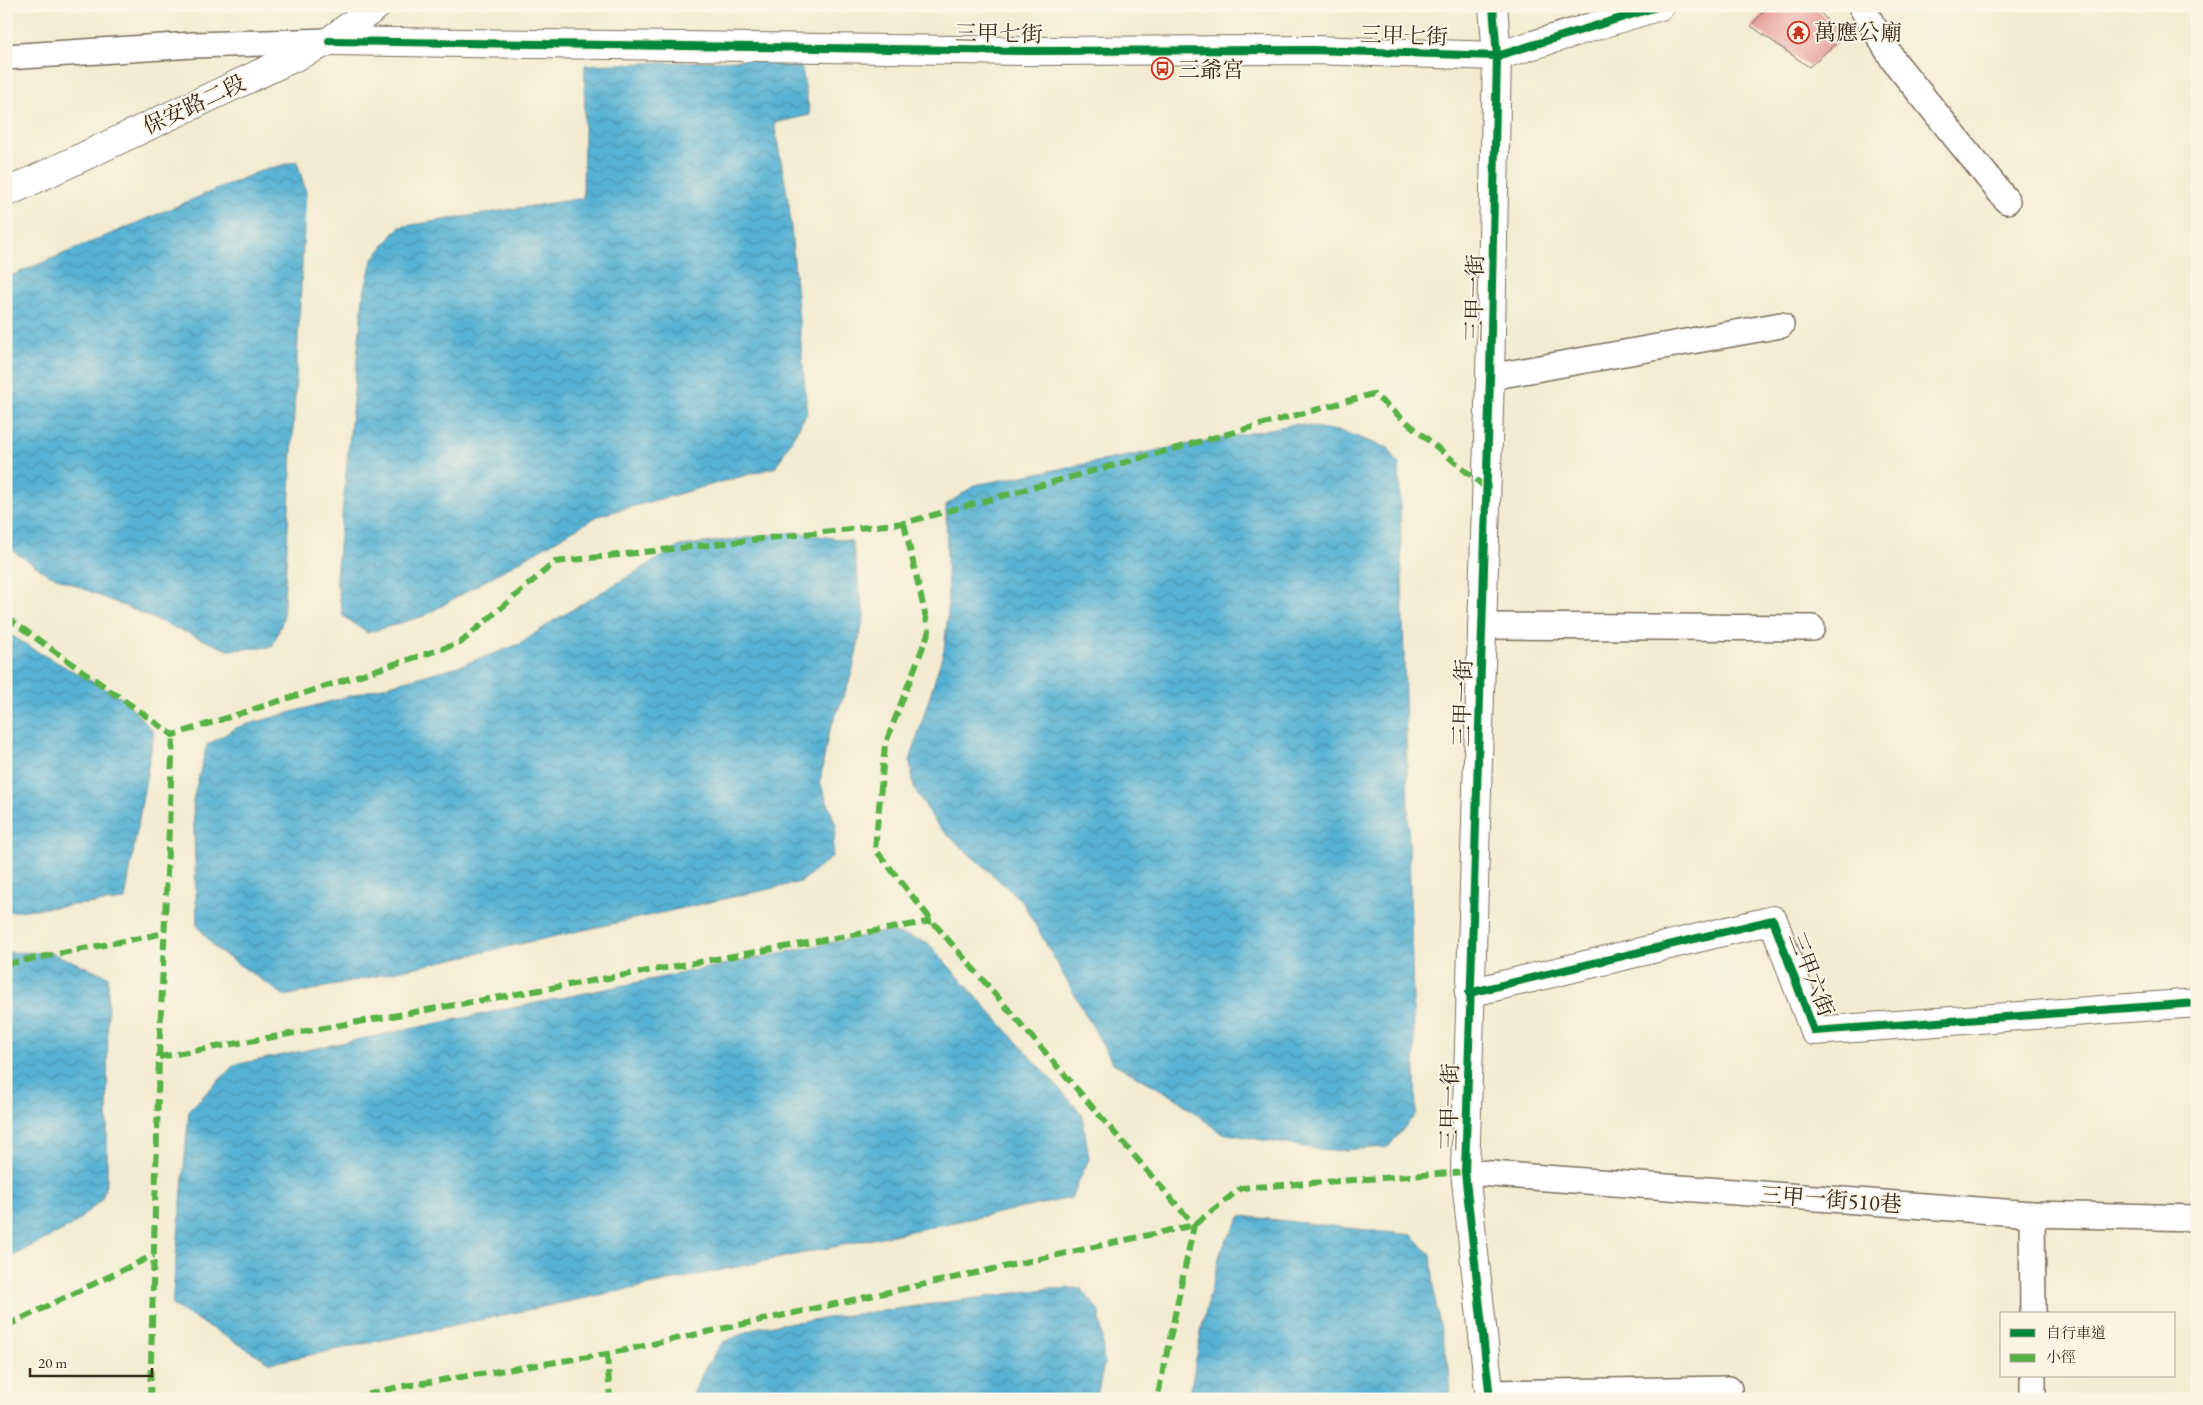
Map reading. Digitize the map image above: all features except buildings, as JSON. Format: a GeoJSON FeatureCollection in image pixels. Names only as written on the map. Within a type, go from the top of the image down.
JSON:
{"type":"FeatureCollection","features":[{"type":"Feature","properties":{"kind":"street","name":"保安路二段"},"geometry":{"type":"LineString","coordinates":[[6,193],[329,41],[377,6]]}},
{"type":"Feature","properties":{"kind":"street","name":"三甲一街"},"geometry":{"type":"LineString","coordinates":[[1492,1397],[1465,1172],[1490,377],[1497,56],[1493,6]]}},
{"type":"Feature","properties":{"kind":"street","name":"三甲七街"},"geometry":{"type":"LineString","coordinates":[[329,41],[1028,51],[1312,50],[1497,56],[1660,6]]}},
{"type":"Feature","properties":{"kind":"street","name":"三甲六街"},"geometry":{"type":"LineString","coordinates":[[1470,993],[1773,920],[1814,1031],[2197,1003]]}},
{"type":"Feature","properties":{"kind":"lane"},"geometry":{"type":"LineString","coordinates":[[1861,6],[1894,61],[2007,201]]}},
{"type":"Feature","properties":{"kind":"lane"},"geometry":{"type":"LineString","coordinates":[[6,57],[193,45],[329,41]]}},
{"type":"Feature","properties":{"kind":"lane"},"geometry":{"type":"LineString","coordinates":[[1490,377],[1781,325]]}},
{"type":"Feature","properties":{"kind":"lane"},"geometry":{"type":"LineString","coordinates":[[1482,626],[1812,628]]}},
{"type":"Feature","properties":{"kind":"lane","name":"三甲一街510巷"},"geometry":{"type":"LineString","coordinates":[[1465,1172],[2032,1214],[2197,1218]]}},
{"type":"Feature","properties":{"kind":"lane"},"geometry":{"type":"LineString","coordinates":[[2032,1214],[2032,1312]]}},
{"type":"Feature","properties":{"kind":"lane"},"geometry":{"type":"LineString","coordinates":[[2033,1378],[2033,1399]]}},
{"type":"Feature","properties":{"kind":"lane"},"geometry":{"type":"LineString","coordinates":[[1492,1397],[1728,1389]]}},
{"type":"Feature","properties":{"kind":"water"},"geometry":{"type":"Polygon","coordinates":[[[800,58],[810,115],[774,123],[789,204],[807,413],[776,467],[598,516],[424,616],[367,633],[343,616],[336,578],[363,297],[372,260],[399,227],[583,198],[585,65],[800,58]]]}},
{"type":"Feature","properties":{"kind":"water"},"geometry":{"type":"Polygon","coordinates":[[[297,161],[306,192],[283,620],[272,647],[228,650],[46,573],[6,546],[6,278],[260,171],[297,161]]]}},
{"type":"Feature","properties":{"kind":"water"},"geometry":{"type":"Polygon","coordinates":[[[1296,424],[1344,432],[1388,448],[1399,465],[1416,1114],[1388,1147],[1329,1151],[1221,1133],[1174,1097],[1113,1063],[1022,901],[938,826],[914,788],[910,761],[944,650],[948,611],[946,505],[975,485],[1296,424]]]}},
{"type":"Feature","properties":{"kind":"water"},"geometry":{"type":"Polygon","coordinates":[[[793,532],[852,541],[864,616],[851,677],[828,735],[820,782],[836,825],[832,857],[801,882],[285,996],[216,949],[197,925],[193,799],[207,745],[238,727],[462,665],[520,644],[553,621],[680,546],[793,532]]]}},
{"type":"Feature","properties":{"kind":"water"},"geometry":{"type":"Polygon","coordinates":[[[6,632],[38,652],[124,699],[154,732],[125,900],[6,912],[6,632]]]}},
{"type":"Feature","properties":{"kind":"water"},"geometry":{"type":"Polygon","coordinates":[[[888,931],[927,942],[1082,1114],[1089,1159],[1071,1198],[271,1363],[172,1305],[189,1110],[234,1065],[888,931]]]}},
{"type":"Feature","properties":{"kind":"water"},"geometry":{"type":"Polygon","coordinates":[[[6,952],[52,953],[108,976],[107,1180],[102,1199],[73,1225],[6,1259],[6,952]]]}},
{"type":"Feature","properties":{"kind":"water"},"geometry":{"type":"Polygon","coordinates":[[[1241,1216],[1412,1235],[1431,1255],[1436,1306],[1449,1368],[1451,1399],[1189,1399],[1203,1321],[1221,1250],[1241,1216]]]}},
{"type":"Feature","properties":{"kind":"water"},"geometry":{"type":"Polygon","coordinates":[[[1081,1288],[1100,1313],[1104,1365],[1096,1399],[691,1399],[704,1370],[722,1343],[759,1327],[1045,1289],[1081,1288]]]}},
{"type":"Feature","properties":{"kind":"marked path"},"geometry":{"type":"LineString","coordinates":[[6,617],[173,735],[460,643],[555,562],[904,523],[1373,394],[1486,488]]}},
{"type":"Feature","properties":{"kind":"marked path"},"geometry":{"type":"LineString","coordinates":[[904,523],[929,631],[885,745],[875,849],[932,921],[1194,1225],[1157,1399]]}},
{"type":"Feature","properties":{"kind":"marked path"},"geometry":{"type":"LineString","coordinates":[[150,1399],[159,1057],[173,735]]}},
{"type":"Feature","properties":{"kind":"marked path"},"geometry":{"type":"LineString","coordinates":[[159,1057],[932,921]]}},
{"type":"Feature","properties":{"kind":"marked path"},"geometry":{"type":"LineString","coordinates":[[6,964],[165,933]]}},
{"type":"Feature","properties":{"kind":"marked path"},"geometry":{"type":"LineString","coordinates":[[350,1399],[398,1387],[607,1354],[1194,1225],[1241,1188],[1465,1172]]}},
{"type":"Feature","properties":{"kind":"marked path"},"geometry":{"type":"LineString","coordinates":[[6,1326],[154,1255]]}},
{"type":"Feature","properties":{"kind":"marked path"},"geometry":{"type":"LineString","coordinates":[[607,1354],[610,1399]]}},
{"type":"Feature","properties":{"kind":"cycle path"},"geometry":{"type":"LineString","coordinates":[[1490,1399],[1465,1172],[1490,377],[1497,56],[1493,6]]}},
{"type":"Feature","properties":{"kind":"cycle path"},"geometry":{"type":"LineString","coordinates":[[329,41],[1028,51],[1313,50],[1497,56],[1660,6]]}},
{"type":"Feature","properties":{"kind":"cycle path"},"geometry":{"type":"LineString","coordinates":[[1469,993],[1773,920],[1814,1031],[2197,1003]]}},
{"type":"Feature","properties":{"kind":"place","name":"萬應公廟"},"geometry":{"type":"Point","coordinates":[1798,32]}},
{"type":"Feature","properties":{"kind":"place","name":"三爺宮"},"geometry":{"type":"Point","coordinates":[1162,69]}}]}
